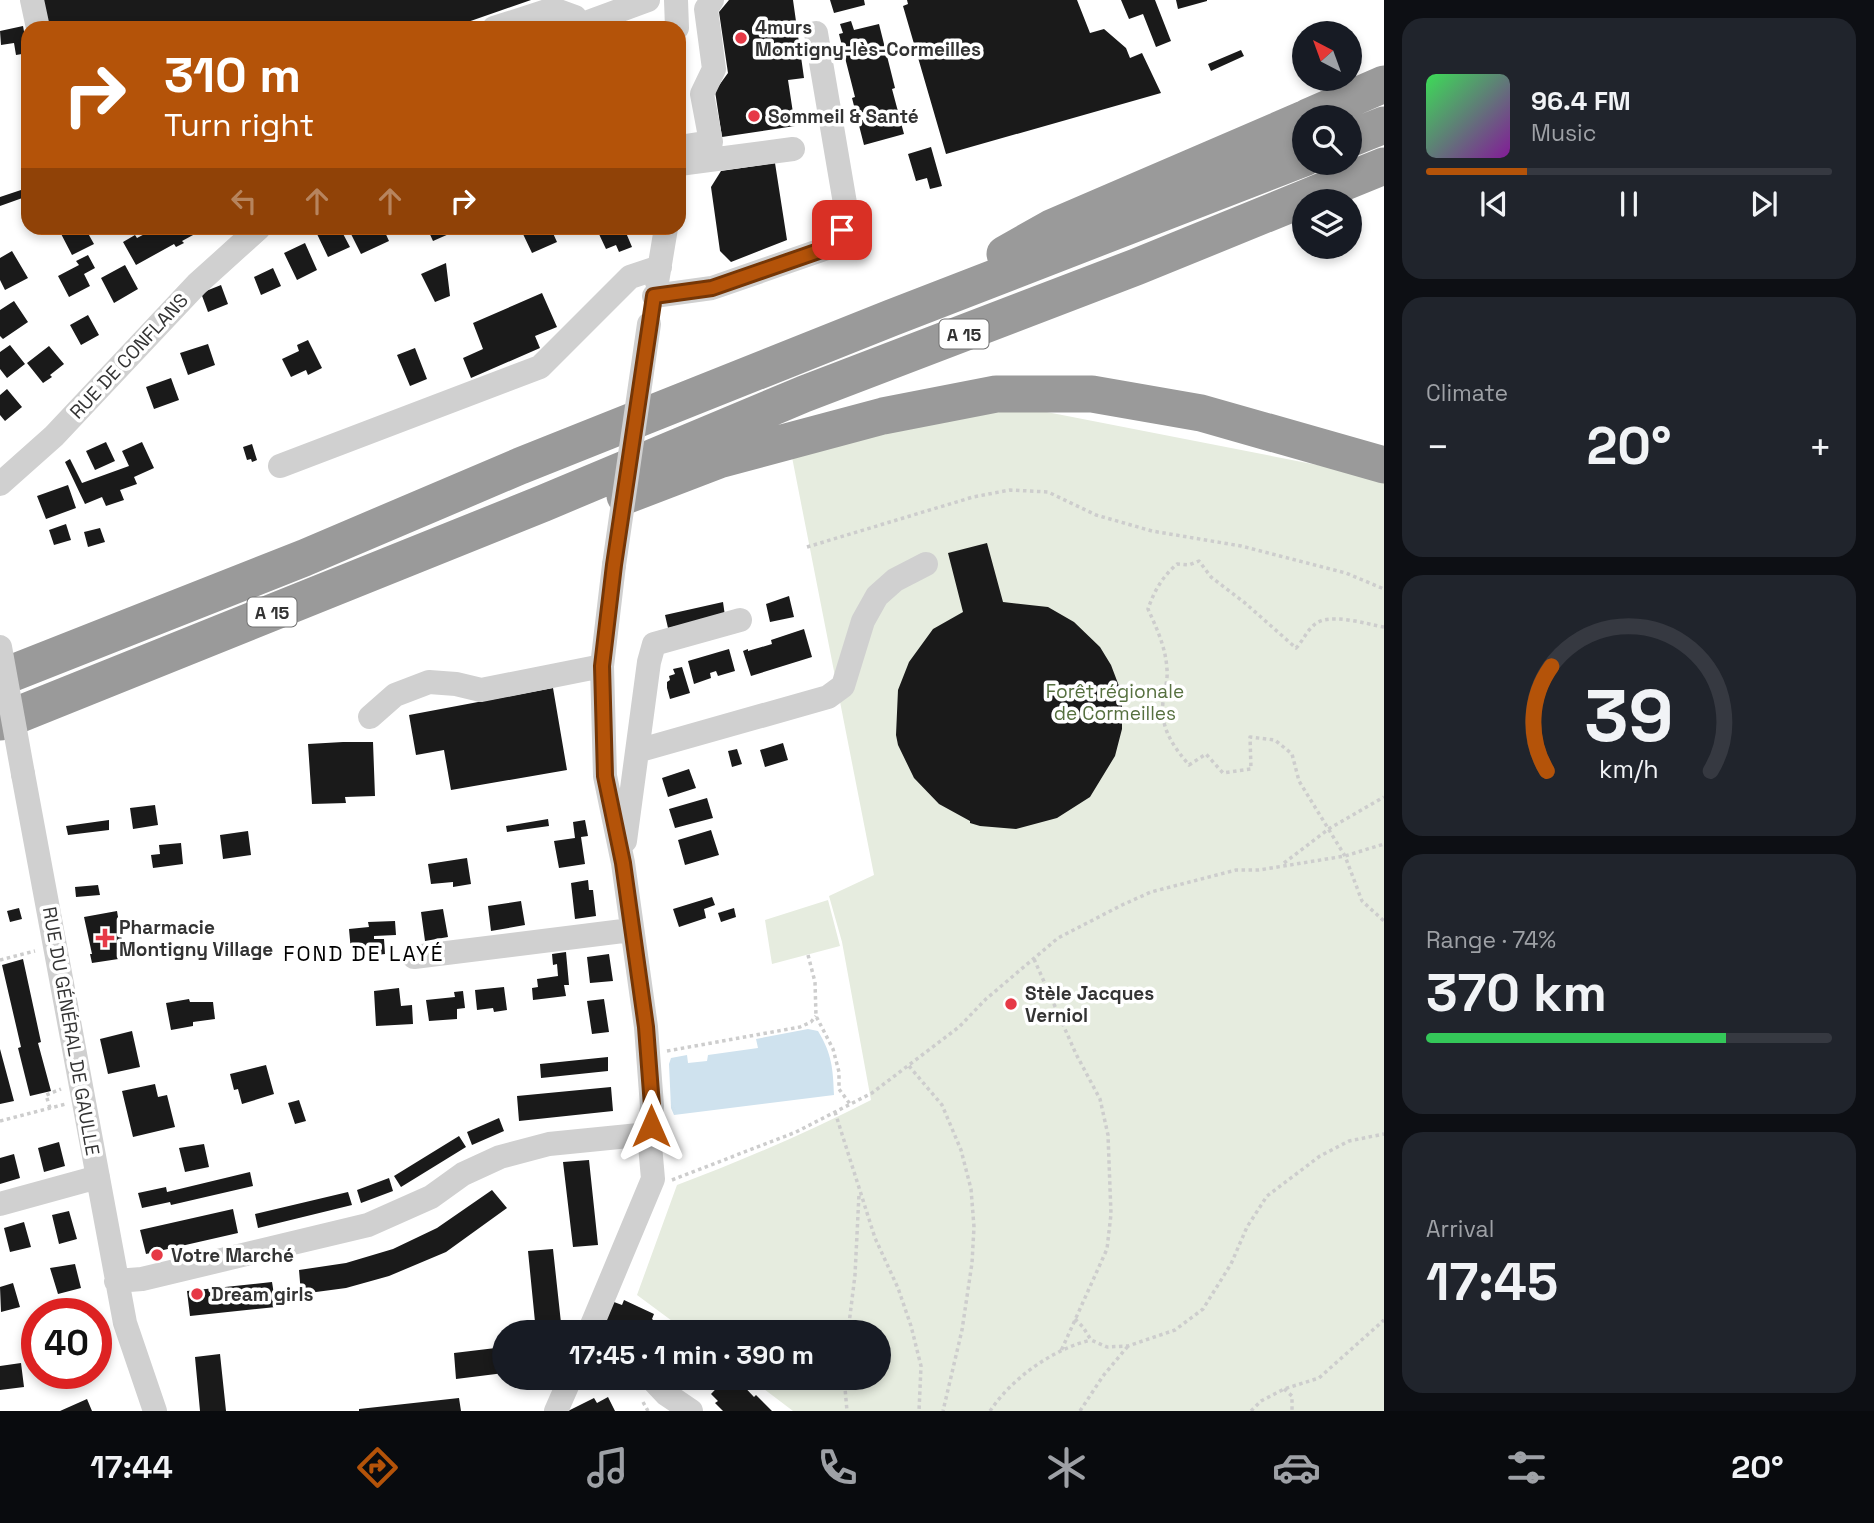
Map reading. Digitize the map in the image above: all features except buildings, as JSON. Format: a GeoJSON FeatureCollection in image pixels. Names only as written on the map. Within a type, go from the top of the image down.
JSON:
{"type":"FeatureCollection","features":[{"type":"Feature","properties":{"kind":"highway"},"geometry":{"type":"LineString","coordinates":[[1337,105],[1384,85]]}},
{"type":"Feature","properties":{"kind":"highway"},"geometry":{"type":"LineString","coordinates":[[891,318],[1051,228],[1292,124]]}},
{"type":"Feature","properties":{"kind":"highway"},"geometry":{"type":"LineString","coordinates":[[1362,134],[1384,125]]}},
{"type":"Feature","properties":{"kind":"highway","name":"A 15"},"geometry":{"type":"LineString","coordinates":[[0,678],[304,558],[520,466],[891,318],[1292,163]]}},
{"type":"Feature","properties":{"kind":"highway","name":"A 15"},"geometry":{"type":"LineString","coordinates":[[0,722],[544,503],[804,394],[1098,282],[1384,166]]}},
{"type":"Feature","properties":{"kind":"highway"},"geometry":{"type":"LineString","coordinates":[[544,503],[570,517],[719,460],[883,416],[996,394],[1092,394],[1201,413],[1384,466]]}},
{"type":"Feature","properties":{"kind":"street"},"geometry":{"type":"LineString","coordinates":[[32,0],[36,21]]}},
{"type":"Feature","properties":{"kind":"street"},"geometry":{"type":"LineString","coordinates":[[591,21],[648,0]]}},
{"type":"Feature","properties":{"kind":"street"},"geometry":{"type":"LineString","coordinates":[[676,0],[677,21]]}},
{"type":"Feature","properties":{"kind":"street"},"geometry":{"type":"LineString","coordinates":[[686,146],[711,142],[702,94],[714,69],[706,9],[712,0]]}},
{"type":"Feature","properties":{"kind":"street"},"geometry":{"type":"LineString","coordinates":[[516,21],[553,9],[575,17],[575,21]]}},
{"type":"Feature","properties":{"kind":"street"},"geometry":{"type":"LineString","coordinates":[[654,296],[712,288],[836,245],[847,215],[816,33]]}},
{"type":"Feature","properties":{"kind":"street"},"geometry":{"type":"LineString","coordinates":[[686,163],[793,149]]}},
{"type":"Feature","properties":{"kind":"street","name":"RUE DE CONFLANS"},"geometry":{"type":"LineString","coordinates":[[0,485],[54,436],[197,284],[251,235]]}},
{"type":"Feature","properties":{"kind":"street"},"geometry":{"type":"LineString","coordinates":[[594,1320],[653,1179],[649,1134],[652,1106],[648,1053],[623,863],[605,776],[602,666],[649,324],[665,235]]}},
{"type":"Feature","properties":{"kind":"street"},"geometry":{"type":"LineString","coordinates":[[280,466],[540,368],[630,277],[660,267]]}},
{"type":"Feature","properties":{"kind":"street"},"geometry":{"type":"LineString","coordinates":[[637,751],[828,697],[843,686],[848,678],[863,621],[877,596],[895,580],[926,564]]}},
{"type":"Feature","properties":{"kind":"street"},"geometry":{"type":"LineString","coordinates":[[623,863],[649,662],[654,644],[740,620]]}},
{"type":"Feature","properties":{"kind":"street","name":"RUE DU GÉNÉRAL DE GAULLE"},"geometry":{"type":"LineString","coordinates":[[0,647],[116,1281],[129,1337],[155,1411]]}},
{"type":"Feature","properties":{"kind":"street"},"geometry":{"type":"LineString","coordinates":[[370,716],[395,695],[429,681],[481,690],[602,666]]}},
{"type":"Feature","properties":{"kind":"street"},"geometry":{"type":"LineString","coordinates":[[414,957],[631,930]]}},
{"type":"Feature","properties":{"kind":"street"},"geometry":{"type":"LineString","coordinates":[[116,1281],[142,1279],[368,1225],[431,1197],[463,1174],[500,1157],[549,1144],[649,1134]]}},
{"type":"Feature","properties":{"kind":"street"},"geometry":{"type":"LineString","coordinates":[[0,1204],[98,1177]]}},
{"type":"Feature","properties":{"kind":"street"},"geometry":{"type":"LineString","coordinates":[[556,1411],[565,1390]]}},
{"type":"Feature","properties":{"kind":"street"},"geometry":{"type":"LineString","coordinates":[[662,1390],[691,1411]]}},
{"type":"Feature","properties":{"kind":"path"},"geometry":{"type":"LineString","coordinates":[[807,547],[973,497],[1010,490],[1048,492],[1096,515],[1152,531],[1241,546],[1346,573],[1384,590]]}},
{"type":"Feature","properties":{"kind":"path"},"geometry":{"type":"LineString","coordinates":[[1384,626],[1324,619],[1313,625],[1296,648],[1211,577],[1199,561],[1189,565],[1177,564],[1171,569],[1155,590],[1148,609],[1163,642],[1168,672],[1162,706],[1167,736],[1177,751],[1189,765],[1206,754],[1223,773],[1251,769],[1250,737],[1275,740],[1292,754],[1299,781],[1345,856],[1362,901],[1384,921]]}},
{"type":"Feature","properties":{"kind":"path"},"geometry":{"type":"LineString","coordinates":[[1282,864],[1330,828],[1384,797]]}},
{"type":"Feature","properties":{"kind":"path"},"geometry":{"type":"LineString","coordinates":[[653,1179],[659,1183],[665,1182],[703,1169],[796,1132],[872,1093],[959,1027],[986,999],[1058,938],[1122,905],[1151,892],[1236,870],[1259,870],[1282,864],[1345,856],[1384,844]]}},
{"type":"Feature","properties":{"kind":"path"},"geometry":{"type":"LineString","coordinates":[[0,960],[36,951]]}},
{"type":"Feature","properties":{"kind":"path"},"geometry":{"type":"LineString","coordinates":[[808,955],[815,982],[816,1016],[833,1049],[839,1072],[839,1089],[849,1104]]}},
{"type":"Feature","properties":{"kind":"path"},"geometry":{"type":"LineString","coordinates":[[1034,959],[1076,1054],[1100,1099],[1108,1135],[1111,1214],[1107,1249],[1080,1303],[1061,1351]]}},
{"type":"Feature","properties":{"kind":"path"},"geometry":{"type":"LineString","coordinates":[[648,1053],[788,1030],[811,1022],[816,1016]]}},
{"type":"Feature","properties":{"kind":"path"},"geometry":{"type":"LineString","coordinates":[[909,1066],[942,1105],[953,1129],[971,1189],[974,1227],[972,1263],[962,1330],[943,1411]]}},
{"type":"Feature","properties":{"kind":"path"},"geometry":{"type":"LineString","coordinates":[[50,1108],[46,1095],[61,1090],[59,1077]]}},
{"type":"Feature","properties":{"kind":"path"},"geometry":{"type":"LineString","coordinates":[[0,1121],[83,1100]]}},
{"type":"Feature","properties":{"kind":"path"},"geometry":{"type":"LineString","coordinates":[[835,1112],[875,1238],[898,1288],[911,1326],[921,1366],[919,1411]]}},
{"type":"Feature","properties":{"kind":"path"},"geometry":{"type":"LineString","coordinates":[[1075,1319],[1091,1340],[1107,1347],[1128,1346],[1175,1330],[1203,1309],[1231,1264],[1247,1227],[1267,1196],[1320,1156],[1349,1141],[1384,1134]]}},
{"type":"Feature","properties":{"kind":"path"},"geometry":{"type":"LineString","coordinates":[[849,1320],[855,1275],[859,1190]]}},
{"type":"Feature","properties":{"kind":"path"},"geometry":{"type":"LineString","coordinates":[[1251,1411],[1261,1401],[1284,1389],[1319,1378],[1384,1320]]}},
{"type":"Feature","properties":{"kind":"path"},"geometry":{"type":"LineString","coordinates":[[990,1411],[1012,1386],[1061,1351],[1070,1345],[1091,1340]]}},
{"type":"Feature","properties":{"kind":"path"},"geometry":{"type":"LineString","coordinates":[[1080,1411],[1128,1346]]}},
{"type":"Feature","properties":{"kind":"path"},"geometry":{"type":"LineString","coordinates":[[1284,1389],[1292,1396],[1292,1411]]}},
{"type":"Feature","properties":{"kind":"path"},"geometry":{"type":"LineString","coordinates":[[845,1390],[847,1411]]}},
{"type":"Feature","properties":{"kind":"green space","name":"Forêt régionale de Cormeilles"},"geometry":{"type":"Polygon","coordinates":[[[1011,405],[1384,478],[1384,1411],[793,1411],[765,1390],[891,1390],[891,1320],[671,1320],[637,1295],[677,1185],[776,1145],[871,1100],[842,942],[829,896],[874,875],[791,452],[1011,405]]]}},
{"type":"Feature","properties":{"kind":"green space"},"geometry":{"type":"Polygon","coordinates":[[[828,900],[840,946],[772,964],[765,920],[828,900]]]}},
{"type":"Feature","properties":{"kind":"water"},"geometry":{"type":"Polygon","coordinates":[[[808,1029],[818,1031],[826,1047],[832,1069],[834,1095],[674,1115],[671,1108],[671,1058],[687,1055],[688,1063],[707,1061],[708,1055],[758,1048],[756,1039],[808,1029]]]}},
{"type":"Feature","properties":{"kind":"place","name":"4murs Montigny-lès-Cormeilles"},"geometry":{"type":"Point","coordinates":[741,38]}},
{"type":"Feature","properties":{"kind":"place","name":"Sommeil & Santé"},"geometry":{"type":"Point","coordinates":[754,116]}},
{"type":"Feature","properties":{"kind":"place","name":"Pharmacie Montigny Village"},"geometry":{"type":"Point","coordinates":[105,938]}},
{"type":"Feature","properties":{"kind":"place","name":"Stèle Jacques Verniol"},"geometry":{"type":"Point","coordinates":[1011,1004]}},
{"type":"Feature","properties":{"kind":"place","name":"Votre Marché"},"geometry":{"type":"Point","coordinates":[157,1255]}},
{"type":"Feature","properties":{"kind":"place","name":"Dream girls"},"geometry":{"type":"Point","coordinates":[197,1294]}},
{"type":"Feature","properties":{"kind":"district","name":"FOND DE LAYÉ"},"geometry":{"type":"Point","coordinates":[364,953]}},
{"type":"Feature","properties":{"kind":"route"},"geometry":{"type":"LineString","coordinates":[[651,1126],[646,1027],[623,863],[605,776],[602,666],[614,565],[654,296],[712,288],[836,245],[842,230]]}}]}
